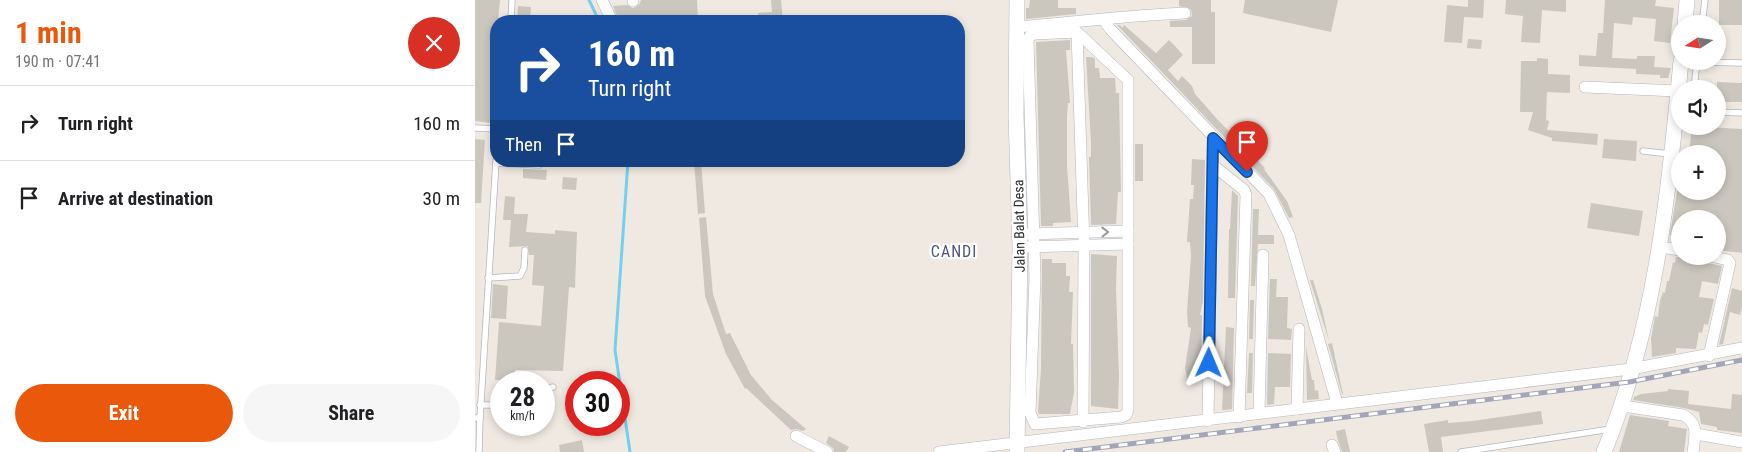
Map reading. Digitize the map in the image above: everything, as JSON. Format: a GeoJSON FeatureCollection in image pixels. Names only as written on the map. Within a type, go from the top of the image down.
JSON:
{"type":"FeatureCollection","features":[{"type":"Feature","properties":{"kind":"street"},"geometry":{"type":"LineString","coordinates":[[602,0],[610,15]]}},
{"type":"Feature","properties":{"kind":"street","name":"Jalan Balat Desa"},"geometry":{"type":"LineString","coordinates":[[1017,0],[1016,27],[1027,240],[1017,447]]}},
{"type":"Feature","properties":{"kind":"street"},"geometry":{"type":"LineString","coordinates":[[1686,15],[1687,0]]}},
{"type":"Feature","properties":{"kind":"street"},"geometry":{"type":"LineString","coordinates":[[1016,27],[1087,22],[1133,15],[1185,13]]}},
{"type":"Feature","properties":{"kind":"street"},"geometry":{"type":"LineString","coordinates":[[1103,20],[1213,142],[1269,194],[1289,235],[1336,403]]}},
{"type":"Feature","properties":{"kind":"street"},"geometry":{"type":"LineString","coordinates":[[1077,32],[1083,232],[1083,422]]}},
{"type":"Feature","properties":{"kind":"street"},"geometry":{"type":"LineString","coordinates":[[1077,32],[1128,80],[1127,412],[1121,417],[1083,422],[1035,424],[1031,418],[1027,240],[1029,38],[1035,34],[1077,32]]}},
{"type":"Feature","properties":{"kind":"street"},"geometry":{"type":"LineString","coordinates":[[1585,87],[1671,91]]}},
{"type":"Feature","properties":{"kind":"street"},"geometry":{"type":"LineString","coordinates":[[1208,421],[1213,142]]}},
{"type":"Feature","properties":{"kind":"street"},"geometry":{"type":"LineString","coordinates":[[1213,162],[1244,190],[1246,195],[1239,417]]}},
{"type":"Feature","properties":{"kind":"street"},"geometry":{"type":"LineString","coordinates":[[1604,452],[1623,406],[1631,369],[1648,313],[1661,247],[1671,170]]}},
{"type":"Feature","properties":{"kind":"street"},"geometry":{"type":"LineString","coordinates":[[1027,240],[1083,232],[1128,232]]}},
{"type":"Feature","properties":{"kind":"street"},"geometry":{"type":"LineString","coordinates":[[1027,240],[1083,246],[1128,244]]}},
{"type":"Feature","properties":{"kind":"street"},"geometry":{"type":"LineString","coordinates":[[1661,247],[1671,249]]}},
{"type":"Feature","properties":{"kind":"street"},"geometry":{"type":"LineString","coordinates":[[1259,413],[1263,255]]}},
{"type":"Feature","properties":{"kind":"street"},"geometry":{"type":"LineString","coordinates":[[1709,356],[1730,262],[1726,260]]}},
{"type":"Feature","properties":{"kind":"street"},"geometry":{"type":"LineString","coordinates":[[1297,409],[1299,329]]}},
{"type":"Feature","properties":{"kind":"street"},"geometry":{"type":"LineString","coordinates":[[939,452],[1017,447],[1336,403],[1442,393],[1631,369],[1709,356],[1742,348]]}},
{"type":"Feature","properties":{"kind":"street"},"geometry":{"type":"LineString","coordinates":[[1623,406],[1683,415],[1692,421],[1696,434],[1693,452]]}},
{"type":"Feature","properties":{"kind":"street"},"geometry":{"type":"LineString","coordinates":[[1696,434],[1742,442]]}},
{"type":"Feature","properties":{"kind":"street"},"geometry":{"type":"LineString","coordinates":[[796,436],[827,452]]}},
{"type":"Feature","properties":{"kind":"lane"},"geometry":{"type":"LineString","coordinates":[[511,15],[512,0]]}},
{"type":"Feature","properties":{"kind":"lane"},"geometry":{"type":"LineString","coordinates":[[1703,15],[1705,0]]}},
{"type":"Feature","properties":{"kind":"lane"},"geometry":{"type":"LineString","coordinates":[[1726,62],[1742,63]]}},
{"type":"Feature","properties":{"kind":"lane"},"geometry":{"type":"LineString","coordinates":[[1726,112],[1742,113]]}},
{"type":"Feature","properties":{"kind":"lane"},"geometry":{"type":"LineString","coordinates":[[475,128],[490,129]]}},
{"type":"Feature","properties":{"kind":"lane"},"geometry":{"type":"LineString","coordinates":[[1643,151],[1671,154]]}},
{"type":"Feature","properties":{"kind":"lane"},"geometry":{"type":"LineString","coordinates":[[479,452],[478,418],[496,167]]}},
{"type":"Feature","properties":{"kind":"lane"},"geometry":{"type":"LineString","coordinates":[[487,278],[520,276],[524,268],[525,250]]}},
{"type":"Feature","properties":{"kind":"lane"},"geometry":{"type":"LineString","coordinates":[[480,405],[490,405]]}},
{"type":"Feature","properties":{"kind":"lane"},"geometry":{"type":"LineString","coordinates":[[1461,452],[1614,429]]}},
{"type":"Feature","properties":{"kind":"building"},"geometry":{"type":"Polygon","coordinates":[[[475,0],[500,0],[499,15],[490,15],[490,123],[475,121],[475,0]]]}},
{"type":"Feature","properties":{"kind":"building"},"geometry":{"type":"Polygon","coordinates":[[[641,0],[697,0],[698,15],[617,15],[613,6],[627,5],[633,8],[639,5],[641,0]]]}},
{"type":"Feature","properties":{"kind":"building"},"geometry":{"type":"Polygon","coordinates":[[[771,0],[781,0],[782,15],[758,15],[758,13],[772,12],[771,0]]]}},
{"type":"Feature","properties":{"kind":"building"},"geometry":{"type":"Polygon","coordinates":[[[1030,0],[1058,0],[1058,8],[1076,8],[1076,14],[1026,19],[1026,8],[1029,8],[1030,0]]]}},
{"type":"Feature","properties":{"kind":"building"},"geometry":{"type":"Polygon","coordinates":[[[1179,0],[1211,0],[1211,12],[1215,12],[1215,64],[1192,64],[1192,27],[1170,27],[1170,21],[1186,20],[1192,16],[1191,9],[1179,6],[1179,0]]]}},
{"type":"Feature","properties":{"kind":"building"},"geometry":{"type":"Polygon","coordinates":[[[1245,0],[1338,0],[1331,32],[1243,13],[1245,0]]]}},
{"type":"Feature","properties":{"kind":"building"},"geometry":{"type":"Polygon","coordinates":[[[1468,0],[1484,0],[1483,18],[1464,17],[1462,43],[1444,42],[1447,5],[1468,7],[1468,0]]]}},
{"type":"Feature","properties":{"kind":"building"},"geometry":{"type":"Polygon","coordinates":[[[1506,0],[1566,0],[1566,12],[1542,10],[1540,43],[1521,42],[1523,16],[1505,14],[1506,0]]]}},
{"type":"Feature","properties":{"kind":"building"},"geometry":{"type":"Polygon","coordinates":[[[1605,0],[1656,0],[1655,6],[1674,8],[1673,15],[1671,15],[1670,43],[1654,41],[1656,19],[1633,17],[1632,25],[1614,23],[1612,58],[1637,59],[1637,56],[1655,56],[1654,67],[1671,68],[1668,78],[1660,78],[1660,75],[1636,74],[1636,69],[1579,66],[1579,55],[1596,56],[1598,33],[1603,33],[1605,0]]]}},
{"type":"Feature","properties":{"kind":"building"},"geometry":{"type":"Polygon","coordinates":[[[1719,0],[1742,0],[1742,25],[1726,25],[1726,15],[1719,15],[1719,0]]]}},
{"type":"Feature","properties":{"kind":"building"},"geometry":{"type":"Polygon","coordinates":[[[518,6],[531,7],[530,15],[517,15],[518,6]]]}},
{"type":"Feature","properties":{"kind":"building"},"geometry":{"type":"Polygon","coordinates":[[[1117,25],[1120,25],[1122,28],[1124,25],[1156,53],[1169,40],[1175,46],[1183,55],[1168,70],[1178,81],[1182,76],[1192,86],[1195,94],[1218,120],[1265,168],[1287,201],[1293,217],[1289,218],[1274,189],[1117,25]]]}},
{"type":"Feature","properties":{"kind":"building"},"geometry":{"type":"Polygon","coordinates":[[[1468,39],[1482,40],[1481,49],[1467,48],[1468,39]]]}},
{"type":"Feature","properties":{"kind":"building"},"geometry":{"type":"Polygon","coordinates":[[[1070,40],[1070,50],[1066,50],[1070,103],[1068,103],[1067,116],[1067,165],[1071,222],[1053,223],[1053,226],[1041,226],[1036,42],[1070,40]]]}},
{"type":"Feature","properties":{"kind":"building"},"geometry":{"type":"Polygon","coordinates":[[[1086,57],[1095,59],[1095,68],[1099,68],[1100,78],[1115,78],[1116,93],[1119,93],[1121,192],[1118,192],[1116,224],[1091,225],[1089,157],[1091,157],[1091,143],[1086,57]]]}},
{"type":"Feature","properties":{"kind":"building"},"geometry":{"type":"Polygon","coordinates":[[[1537,58],[1548,59],[1548,74],[1570,75],[1570,93],[1547,92],[1546,120],[1549,121],[1547,130],[1598,134],[1597,145],[1552,141],[1552,138],[1528,130],[1533,112],[1520,112],[1521,61],[1537,61],[1537,58]]]}},
{"type":"Feature","properties":{"kind":"building"},"geometry":{"type":"Polygon","coordinates":[[[1726,82],[1742,83],[1742,102],[1726,102],[1726,82]]]}},
{"type":"Feature","properties":{"kind":"building"},"geometry":{"type":"Polygon","coordinates":[[[1726,128],[1742,129],[1742,253],[1726,251],[1726,210],[1674,210],[1676,200],[1726,200],[1726,145],[1690,145],[1691,135],[1726,135],[1726,128]]]}},
{"type":"Feature","properties":{"kind":"building"},"geometry":{"type":"Polygon","coordinates":[[[475,139],[485,140],[481,203],[475,203],[475,139]]]}},
{"type":"Feature","properties":{"kind":"building"},"geometry":{"type":"Polygon","coordinates":[[[1604,139],[1637,141],[1636,161],[1602,158],[1604,139]]]}},
{"type":"Feature","properties":{"kind":"building"},"geometry":{"type":"Polygon","coordinates":[[[1135,144],[1143,144],[1143,181],[1135,181],[1135,144]]]}},
{"type":"Feature","properties":{"kind":"building"},"geometry":{"type":"Polygon","coordinates":[[[1192,159],[1205,160],[1203,301],[1200,315],[1202,315],[1201,379],[1187,378],[1185,368],[1191,328],[1188,327],[1187,312],[1191,256],[1190,242],[1187,242],[1190,199],[1193,199],[1194,185],[1191,185],[1192,159]]]}},
{"type":"Feature","properties":{"kind":"building"},"geometry":{"type":"Polygon","coordinates":[[[694,167],[701,167],[705,213],[698,214],[694,167]]]}},
{"type":"Feature","properties":{"kind":"building"},"geometry":{"type":"Polygon","coordinates":[[[523,169],[547,170],[546,180],[523,178],[523,169]]]}},
{"type":"Feature","properties":{"kind":"building"},"geometry":{"type":"Polygon","coordinates":[[[563,177],[577,178],[576,190],[562,189],[563,177]]]}},
{"type":"Feature","properties":{"kind":"building"},"geometry":{"type":"Polygon","coordinates":[[[1232,190],[1238,196],[1235,298],[1228,298],[1229,229],[1232,190]]]}},
{"type":"Feature","properties":{"kind":"building"},"geometry":{"type":"Polygon","coordinates":[[[505,196],[515,197],[514,214],[528,214],[526,232],[555,234],[555,230],[577,232],[575,288],[569,287],[563,371],[496,371],[499,322],[541,326],[544,286],[532,285],[534,255],[529,255],[528,246],[509,247],[511,220],[503,220],[505,196]]]}},
{"type":"Feature","properties":{"kind":"building"},"geometry":{"type":"Polygon","coordinates":[[[1591,203],[1643,211],[1639,236],[1587,228],[1591,203]]]}},
{"type":"Feature","properties":{"kind":"building"},"geometry":{"type":"Polygon","coordinates":[[[1253,209],[1259,209],[1258,235],[1274,235],[1274,244],[1258,244],[1255,286],[1251,286],[1253,209]]]}},
{"type":"Feature","properties":{"kind":"building"},"geometry":{"type":"Polygon","coordinates":[[[706,217],[713,294],[726,334],[730,333],[751,375],[772,400],[806,429],[803,431],[791,430],[745,389],[726,354],[705,296],[699,218],[706,217]]]}},
{"type":"Feature","properties":{"kind":"building"},"geometry":{"type":"Polygon","coordinates":[[[1091,254],[1117,256],[1118,409],[1091,406],[1091,254]]]}},
{"type":"Feature","properties":{"kind":"building"},"geometry":{"type":"Polygon","coordinates":[[[1042,259],[1052,259],[1052,263],[1066,263],[1066,276],[1070,276],[1069,292],[1073,292],[1071,344],[1073,344],[1074,392],[1070,414],[1039,414],[1038,412],[1041,369],[1042,259]]]}},
{"type":"Feature","properties":{"kind":"building"},"geometry":{"type":"Polygon","coordinates":[[[1672,265],[1722,266],[1718,284],[1702,281],[1699,297],[1714,299],[1708,325],[1704,324],[1702,333],[1699,332],[1696,349],[1676,348],[1676,353],[1652,357],[1651,338],[1655,316],[1658,317],[1660,301],[1663,292],[1665,293],[1667,281],[1669,281],[1672,265]]]}},
{"type":"Feature","properties":{"kind":"building"},"geometry":{"type":"Polygon","coordinates":[[[1270,279],[1277,279],[1276,297],[1288,297],[1287,328],[1292,329],[1291,340],[1268,339],[1270,279]]]}},
{"type":"Feature","properties":{"kind":"building"},"geometry":{"type":"Polygon","coordinates":[[[1310,280],[1313,280],[1329,341],[1310,280]]]}},
{"type":"Feature","properties":{"kind":"building"},"geometry":{"type":"Polygon","coordinates":[[[493,284],[508,286],[506,319],[491,318],[493,284]]]}},
{"type":"Feature","properties":{"kind":"building"},"geometry":{"type":"Polygon","coordinates":[[[1732,288],[1742,291],[1742,307],[1740,315],[1730,312],[1723,344],[1719,345],[1732,288]]]}},
{"type":"Feature","properties":{"kind":"building"},"geometry":{"type":"Polygon","coordinates":[[[1250,300],[1254,300],[1253,339],[1249,339],[1250,300]]]}},
{"type":"Feature","properties":{"kind":"building"},"geometry":{"type":"Polygon","coordinates":[[[1226,327],[1234,328],[1232,409],[1222,410],[1226,327]]]}},
{"type":"Feature","properties":{"kind":"building"},"geometry":{"type":"Polygon","coordinates":[[[1332,343],[1343,394],[1328,344],[1332,343]]]}},
{"type":"Feature","properties":{"kind":"building"},"geometry":{"type":"Polygon","coordinates":[[[1306,347],[1312,380],[1314,380],[1315,391],[1318,390],[1319,399],[1307,400],[1306,347]]]}},
{"type":"Feature","properties":{"kind":"building"},"geometry":{"type":"Polygon","coordinates":[[[1249,353],[1253,353],[1252,393],[1247,393],[1249,353]]]}},
{"type":"Feature","properties":{"kind":"building"},"geometry":{"type":"Polygon","coordinates":[[[1268,353],[1291,354],[1290,387],[1275,387],[1274,404],[1267,405],[1268,353]]]}},
{"type":"Feature","properties":{"kind":"building"},"geometry":{"type":"Polygon","coordinates":[[[1668,389],[1689,391],[1688,404],[1731,409],[1732,394],[1742,395],[1742,433],[1717,430],[1717,427],[1701,424],[1699,412],[1633,400],[1634,397],[1641,394],[1668,391],[1668,389]]]}},
{"type":"Feature","properties":{"kind":"building"},"geometry":{"type":"Polygon","coordinates":[[[1541,411],[1543,424],[1441,437],[1443,452],[1429,452],[1424,424],[1448,420],[1448,423],[1473,421],[1541,411]]]}},
{"type":"Feature","properties":{"kind":"building"},"geometry":{"type":"Polygon","coordinates":[[[1630,415],[1669,421],[1668,426],[1687,429],[1684,452],[1619,452],[1630,415]]]}},
{"type":"Feature","properties":{"kind":"building"},"geometry":{"type":"Polygon","coordinates":[[[1345,429],[1350,452],[1342,452],[1338,441],[1336,431],[1345,429]]]}},
{"type":"Feature","properties":{"kind":"building"},"geometry":{"type":"Polygon","coordinates":[[[829,436],[849,447],[846,452],[834,452],[833,448],[826,443],[829,436]]]}},
{"type":"Feature","properties":{"kind":"building"},"geometry":{"type":"Polygon","coordinates":[[[582,440],[584,452],[560,452],[559,445],[582,440]]]}},
{"type":"Feature","properties":{"kind":"waterway"},"geometry":{"type":"LineString","coordinates":[[589,0],[596,15]]}},
{"type":"Feature","properties":{"kind":"waterway"},"geometry":{"type":"LineString","coordinates":[[628,167],[615,350],[630,452]]}},
{"type":"Feature","properties":{"kind":"railway"},"geometry":{"type":"LineString","coordinates":[[1065,452],[1629,382],[1742,360]]}},
{"type":"Feature","properties":{"kind":"district","name":"CANDI"},"geometry":{"type":"Point","coordinates":[954,251]}},
{"type":"Feature","properties":{"kind":"route"},"geometry":{"type":"LineString","coordinates":[[1209,363],[1214,170],[1212,159],[1213,138],[1247,172]]}}]}
